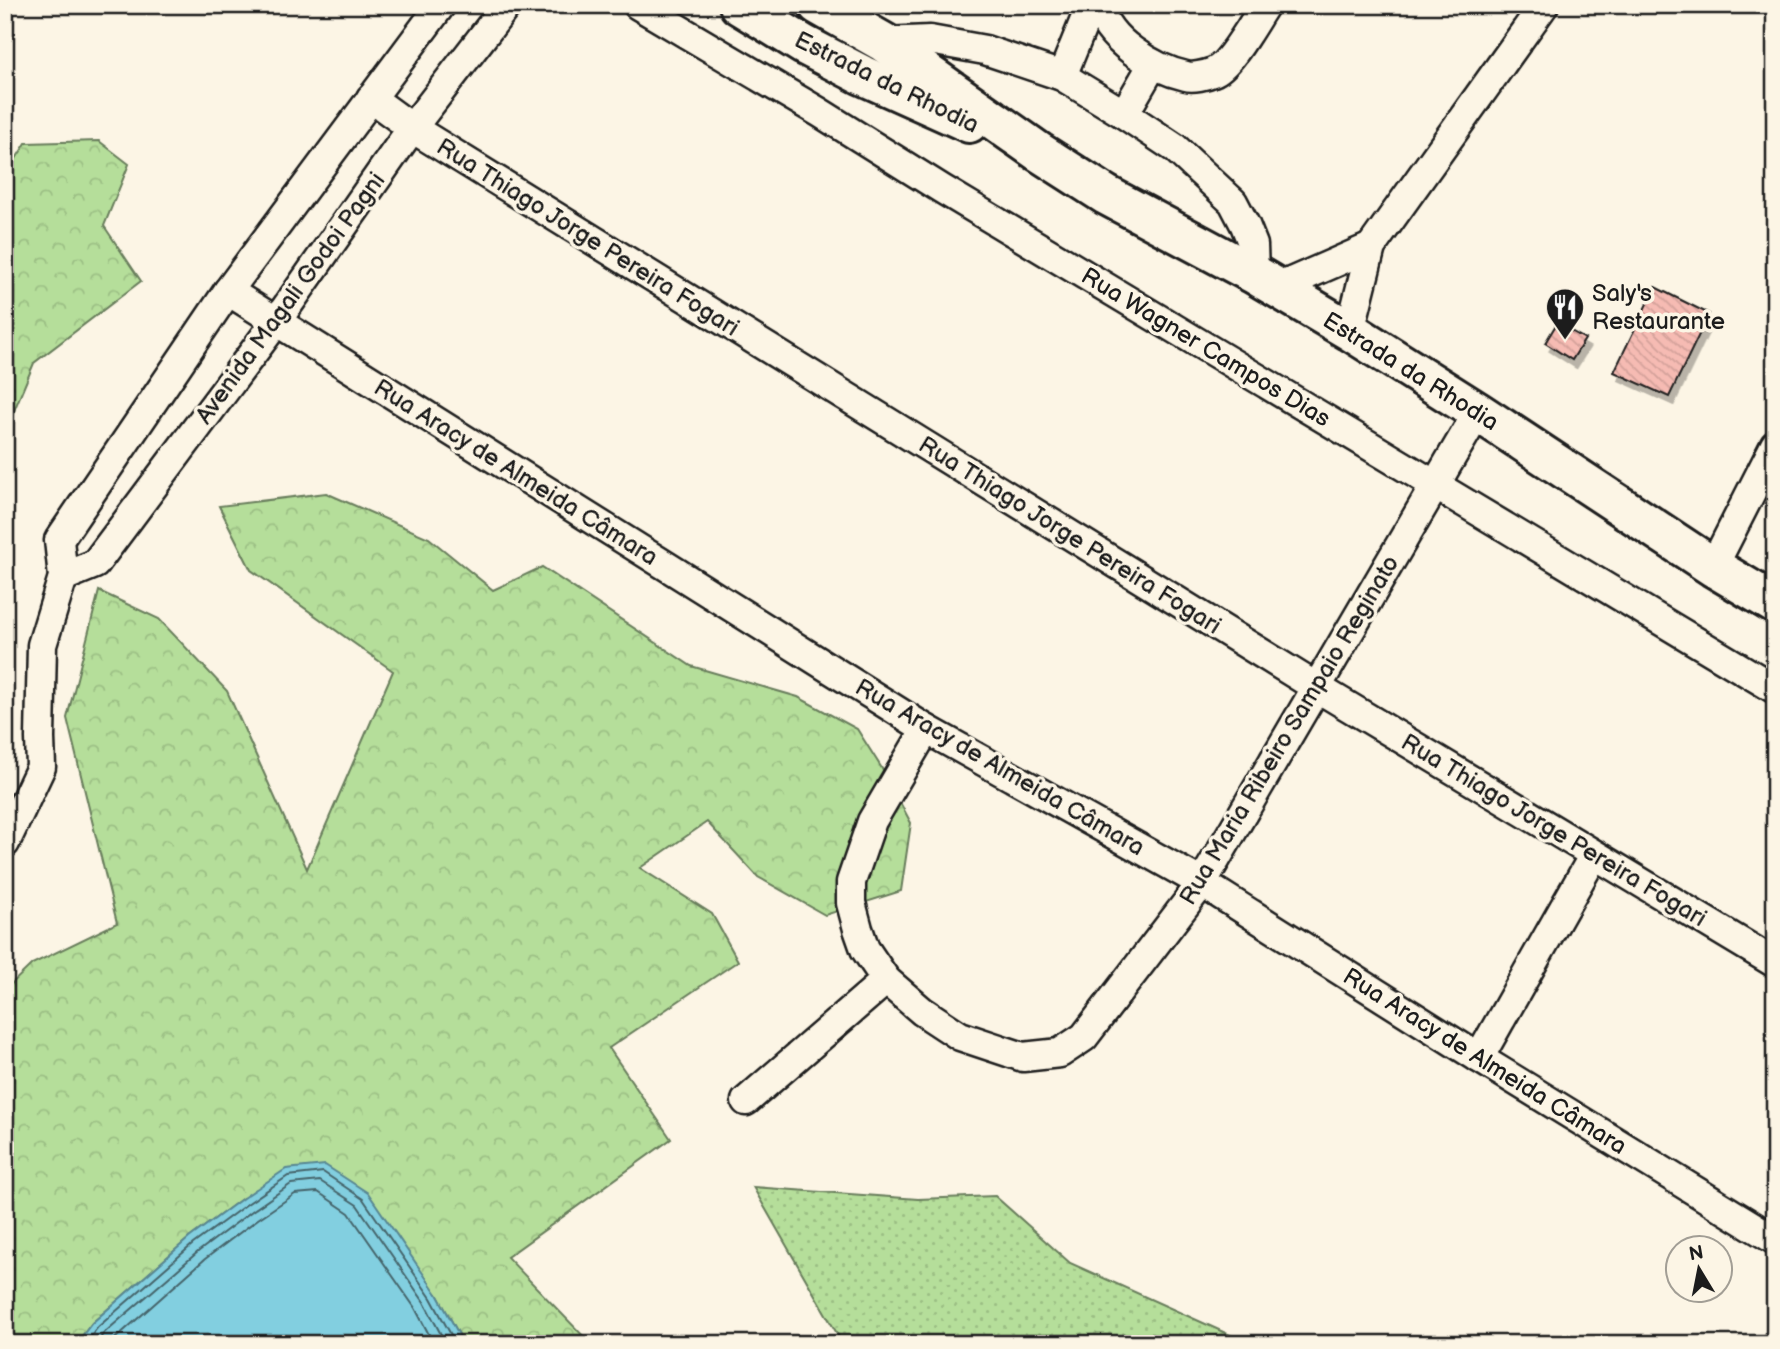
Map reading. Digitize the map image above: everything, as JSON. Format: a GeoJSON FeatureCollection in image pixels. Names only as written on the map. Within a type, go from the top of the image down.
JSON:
{"type":"FeatureCollection","features":[{"type":"Feature","properties":{"kind":"main road","name":"Estrada da Rhodia"},"geometry":{"type":"LineString","coordinates":[[739,5],[804,45],[862,75],[1039,152]]}},
{"type":"Feature","properties":{"kind":"main road","name":"Estrada da Rhodia"},"geometry":{"type":"LineString","coordinates":[[818,5],[883,42],[1039,152],[1106,195],[1266,281],[1350,331],[1478,412],[1713,568],[1775,604]]}},
{"type":"Feature","properties":{"kind":"street","name":"Avenida Magali Godoi Pagni"},"geometry":{"type":"LineString","coordinates":[[5,843],[41,767],[42,645],[63,577],[59,540],[228,291],[441,5]]}},
{"type":"Feature","properties":{"kind":"street","name":"Avenida Magali Godoi Pagni"},"geometry":{"type":"LineString","coordinates":[[63,577],[95,564],[276,322],[412,128],[507,5]]}},
{"type":"Feature","properties":{"kind":"street","name":"Rua Wagner Campos Dias"},"geometry":{"type":"LineString","coordinates":[[638,5],[1775,689]]}},
{"type":"Feature","properties":{"kind":"street"},"geometry":{"type":"LineString","coordinates":[[1062,76],[1091,5]]}},
{"type":"Feature","properties":{"kind":"street"},"geometry":{"type":"LineString","coordinates":[[1099,5],[1106,26],[1123,43],[1153,64],[1189,77],[1215,72],[1233,54],[1265,5]]}},
{"type":"Feature","properties":{"kind":"street"},"geometry":{"type":"LineString","coordinates":[[1350,331],[1371,247],[1544,5]]}},
{"type":"Feature","properties":{"kind":"street"},"geometry":{"type":"LineString","coordinates":[[883,42],[930,40],[985,50],[1062,76],[1124,114],[1175,148],[1233,202],[1245,225],[1266,281],[1371,247]]}},
{"type":"Feature","properties":{"kind":"street"},"geometry":{"type":"LineString","coordinates":[[1124,114],[1153,64]]}},
{"type":"Feature","properties":{"kind":"street","name":"Rua Thiago Jorge Pereira Fogari"},"geometry":{"type":"LineString","coordinates":[[371,98],[412,128],[1316,687],[1775,963]]}},
{"type":"Feature","properties":{"kind":"street","name":"Rua Aracy de Almeida Câmara"},"geometry":{"type":"LineString","coordinates":[[228,291],[926,729],[1202,884],[1775,1240]]}},
{"type":"Feature","properties":{"kind":"street","name":"Rua Maria Ribeiro Sampaio Reginato"},"geometry":{"type":"LineString","coordinates":[[926,729],[872,821],[851,882],[851,903],[865,949],[886,980],[922,1011],[960,1036],[1023,1057],[1060,1053],[1084,1037],[1202,884],[1478,412]]}},
{"type":"Feature","properties":{"kind":"street"},"geometry":{"type":"LineString","coordinates":[[1713,568],[1775,445]]}},
{"type":"Feature","properties":{"kind":"street"},"geometry":{"type":"LineString","coordinates":[[1479,1058],[1594,855]]}},
{"type":"Feature","properties":{"kind":"street"},"geometry":{"type":"LineString","coordinates":[[746,1101],[886,980]]}},
{"type":"Feature","properties":{"kind":"green space"},"geometry":{"type":"Polygon","coordinates":[[[99,141],[129,164],[104,226],[141,281],[34,363],[5,432],[5,176],[26,143],[99,141]]]}},
{"type":"Feature","properties":{"kind":"green space"},"geometry":{"type":"Polygon","coordinates":[[[326,493],[429,538],[493,590],[542,567],[691,666],[798,697],[857,729],[911,823],[901,891],[825,915],[758,877],[707,822],[640,868],[712,914],[738,961],[609,1048],[671,1139],[507,1257],[591,1344],[464,1344],[437,1294],[243,1198],[189,1238],[92,1323],[76,1344],[5,1344],[5,990],[32,964],[117,923],[67,718],[99,591],[159,619],[227,691],[307,869],[393,671],[251,570],[219,506],[326,493]]]}},
{"type":"Feature","properties":{"kind":"green space"},"geometry":{"type":"Polygon","coordinates":[[[753,1187],[918,1199],[995,1196],[1070,1263],[1250,1344],[843,1344],[753,1187]]]}},
{"type":"Feature","properties":{"kind":"water"},"geometry":{"type":"Polygon","coordinates":[[[325,1165],[368,1193],[437,1294],[464,1344],[76,1344],[92,1323],[189,1238],[243,1198],[286,1169],[325,1165]]]}},
{"type":"Feature","properties":{"kind":"building"},"geometry":{"type":"Polygon","coordinates":[[[1655,287],[1709,314],[1669,397],[1614,372],[1655,287]]]}},
{"type":"Feature","properties":{"kind":"building","name":"Saly's Restaurante"},"geometry":{"type":"Polygon","coordinates":[[[1557,323],[1585,339],[1572,360],[1545,343],[1557,323]]]}},
{"type":"Feature","properties":{"kind":"place","name":"Saly's Restaurante"},"geometry":{"type":"Point","coordinates":[1565,341]}}]}
